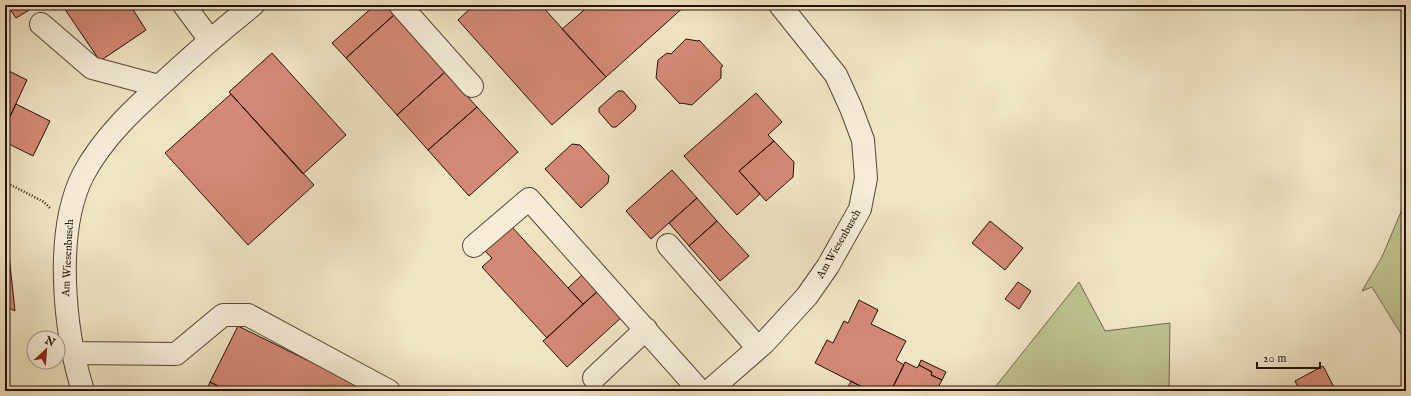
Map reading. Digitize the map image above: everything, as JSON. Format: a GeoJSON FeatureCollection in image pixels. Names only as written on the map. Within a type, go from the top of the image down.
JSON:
{"type":"FeatureCollection","features":[{"type":"Feature","properties":{"kind":"street"},"geometry":{"type":"LineString","coordinates":[[184,5],[210,40]]}},
{"type":"Feature","properties":{"kind":"street","name":"Am Wiesenbusch"},"geometry":{"type":"LineString","coordinates":[[83,391],[76,370],[65,296],[67,226],[73,200],[84,175],[105,142],[131,112],[210,40],[253,5]]}},
{"type":"Feature","properties":{"kind":"street"},"geometry":{"type":"LineString","coordinates":[[400,5],[472,86]]}},
{"type":"Feature","properties":{"kind":"street","name":"Am Wiesenbusch"},"geometry":{"type":"LineString","coordinates":[[709,391],[758,348],[807,296],[828,266],[860,209],[866,178],[863,140],[836,75],[780,5]]}},
{"type":"Feature","properties":{"kind":"street"},"geometry":{"type":"LineString","coordinates":[[41,24],[92,68],[159,86]]}},
{"type":"Feature","properties":{"kind":"street"},"geometry":{"type":"LineString","coordinates":[[474,246],[529,199],[700,391]]}},
{"type":"Feature","properties":{"kind":"street"},"geometry":{"type":"LineString","coordinates":[[668,245],[758,348]]}},
{"type":"Feature","properties":{"kind":"street"},"geometry":{"type":"LineString","coordinates":[[74,353],[176,354],[223,315],[248,315],[389,391]]}},
{"type":"Feature","properties":{"kind":"street"},"geometry":{"type":"LineString","coordinates":[[594,378],[646,329]]}},
{"type":"Feature","properties":{"kind":"path"},"geometry":{"type":"LineString","coordinates":[[5,182],[44,202],[67,226]]}},
{"type":"Feature","properties":{"kind":"green space"},"geometry":{"type":"Polygon","coordinates":[[[1406,200],[1406,342],[1372,287],[1362,291],[1382,257],[1406,200]]]}},
{"type":"Feature","properties":{"kind":"green space"},"geometry":{"type":"Polygon","coordinates":[[[1079,282],[1105,331],[1170,323],[1169,391],[992,391],[1079,282]]]}},
{"type":"Feature","properties":{"kind":"building"},"geometry":{"type":"Polygon","coordinates":[[[7,5],[28,5],[31,9],[16,18],[7,5]]]}},
{"type":"Feature","properties":{"kind":"building"},"geometry":{"type":"Polygon","coordinates":[[[62,5],[130,5],[146,30],[100,61],[62,5]]]}},
{"type":"Feature","properties":{"kind":"building"},"geometry":{"type":"Polygon","coordinates":[[[375,5],[385,5],[394,15],[346,58],[332,43],[375,5]]]}},
{"type":"Feature","properties":{"kind":"building"},"geometry":{"type":"Polygon","coordinates":[[[474,5],[541,5],[606,77],[552,125],[458,20],[474,5]]]}},
{"type":"Feature","properties":{"kind":"building"},"geometry":{"type":"Polygon","coordinates":[[[590,5],[686,5],[606,77],[562,29],[590,5]]]}},
{"type":"Feature","properties":{"kind":"building"},"geometry":{"type":"Polygon","coordinates":[[[394,15],[445,72],[397,115],[346,58],[394,15]]]}},
{"type":"Feature","properties":{"kind":"building"},"geometry":{"type":"Polygon","coordinates":[[[686,39],[699,40],[723,66],[721,67],[721,78],[692,105],[680,104],[656,78],[658,60],[667,53],[671,54],[686,39]]]}},
{"type":"Feature","properties":{"kind":"building"},"geometry":{"type":"Polygon","coordinates":[[[272,53],[346,135],[303,174],[229,92],[272,53]]]}},
{"type":"Feature","properties":{"kind":"building"},"geometry":{"type":"Polygon","coordinates":[[[5,69],[27,80],[5,127],[5,69]]]}},
{"type":"Feature","properties":{"kind":"building"},"geometry":{"type":"Polygon","coordinates":[[[445,72],[477,107],[428,150],[397,115],[445,72]]]}},
{"type":"Feature","properties":{"kind":"building"},"geometry":{"type":"Polygon","coordinates":[[[618,91],[623,91],[636,106],[635,110],[616,127],[612,127],[599,112],[599,108],[618,91]]]}},
{"type":"Feature","properties":{"kind":"building"},"geometry":{"type":"Polygon","coordinates":[[[756,93],[782,122],[768,135],[774,141],[739,171],[760,194],[737,215],[684,156],[756,93]]]}},
{"type":"Feature","properties":{"kind":"building"},"geometry":{"type":"Polygon","coordinates":[[[231,94],[314,185],[248,245],[165,153],[231,94]]]}},
{"type":"Feature","properties":{"kind":"building"},"geometry":{"type":"Polygon","coordinates":[[[16,104],[50,121],[33,156],[5,142],[5,127],[16,104]]]}},
{"type":"Feature","properties":{"kind":"building"},"geometry":{"type":"Polygon","coordinates":[[[477,107],[518,152],[469,196],[428,150],[477,107]]]}},
{"type":"Feature","properties":{"kind":"building"},"geometry":{"type":"Polygon","coordinates":[[[774,141],[794,162],[793,177],[766,201],[739,171],[774,141]]]}},
{"type":"Feature","properties":{"kind":"building"},"geometry":{"type":"Polygon","coordinates":[[[572,144],[580,145],[609,176],[608,183],[581,208],[545,169],[572,144]]]}},
{"type":"Feature","properties":{"kind":"building"},"geometry":{"type":"Polygon","coordinates":[[[672,170],[697,198],[651,239],[626,211],[672,170]]]}},
{"type":"Feature","properties":{"kind":"building"},"geometry":{"type":"Polygon","coordinates":[[[697,198],[717,221],[689,246],[669,223],[697,198]]]}},
{"type":"Feature","properties":{"kind":"building"},"geometry":{"type":"Polygon","coordinates":[[[717,221],[749,256],[720,281],[689,246],[717,221]]]}},
{"type":"Feature","properties":{"kind":"building"},"geometry":{"type":"Polygon","coordinates":[[[990,221],[1023,248],[1005,270],[972,243],[990,221]]]}},
{"type":"Feature","properties":{"kind":"building"},"geometry":{"type":"Polygon","coordinates":[[[511,226],[583,304],[547,338],[482,267],[492,258],[484,250],[511,226]]]}},
{"type":"Feature","properties":{"kind":"building"},"geometry":{"type":"Polygon","coordinates":[[[5,244],[8,246],[15,311],[5,306],[5,244]]]}},
{"type":"Feature","properties":{"kind":"building"},"geometry":{"type":"Polygon","coordinates":[[[583,274],[598,291],[583,304],[568,288],[583,274]]]}},
{"type":"Feature","properties":{"kind":"building"},"geometry":{"type":"Polygon","coordinates":[[[1018,282],[1031,291],[1019,309],[1005,299],[1018,282]]]}},
{"type":"Feature","properties":{"kind":"building"},"geometry":{"type":"Polygon","coordinates":[[[599,290],[623,316],[567,367],[543,341],[599,290]]]}},
{"type":"Feature","properties":{"kind":"building"},"geometry":{"type":"Polygon","coordinates":[[[859,300],[878,310],[871,324],[906,341],[896,360],[904,365],[891,391],[870,391],[815,363],[827,340],[833,343],[844,321],[848,323],[859,300]]]}},
{"type":"Feature","properties":{"kind":"building"},"geometry":{"type":"Polygon","coordinates":[[[238,326],[370,391],[228,391],[210,382],[238,326]]]}},
{"type":"Feature","properties":{"kind":"building"},"geometry":{"type":"Polygon","coordinates":[[[921,360],[946,372],[942,380],[931,375],[932,372],[919,365],[921,360]]]}},
{"type":"Feature","properties":{"kind":"building"},"geometry":{"type":"Polygon","coordinates":[[[905,362],[917,368],[919,365],[932,372],[931,375],[942,380],[936,391],[891,391],[905,362]]]}},
{"type":"Feature","properties":{"kind":"building"},"geometry":{"type":"Polygon","coordinates":[[[1323,366],[1336,391],[1300,391],[1295,381],[1323,366]]]}},
{"type":"Feature","properties":{"kind":"building"},"geometry":{"type":"Polygon","coordinates":[[[851,381],[866,389],[865,391],[846,391],[851,381]]]}},
{"type":"Feature","properties":{"kind":"building"},"geometry":{"type":"Polygon","coordinates":[[[210,382],[228,391],[206,391],[210,382]]]}},
{"type":"Feature","properties":{"kind":"building"},"geometry":{"type":"Polygon","coordinates":[[[821,387],[829,391],[819,391],[821,387]]]}}]}
